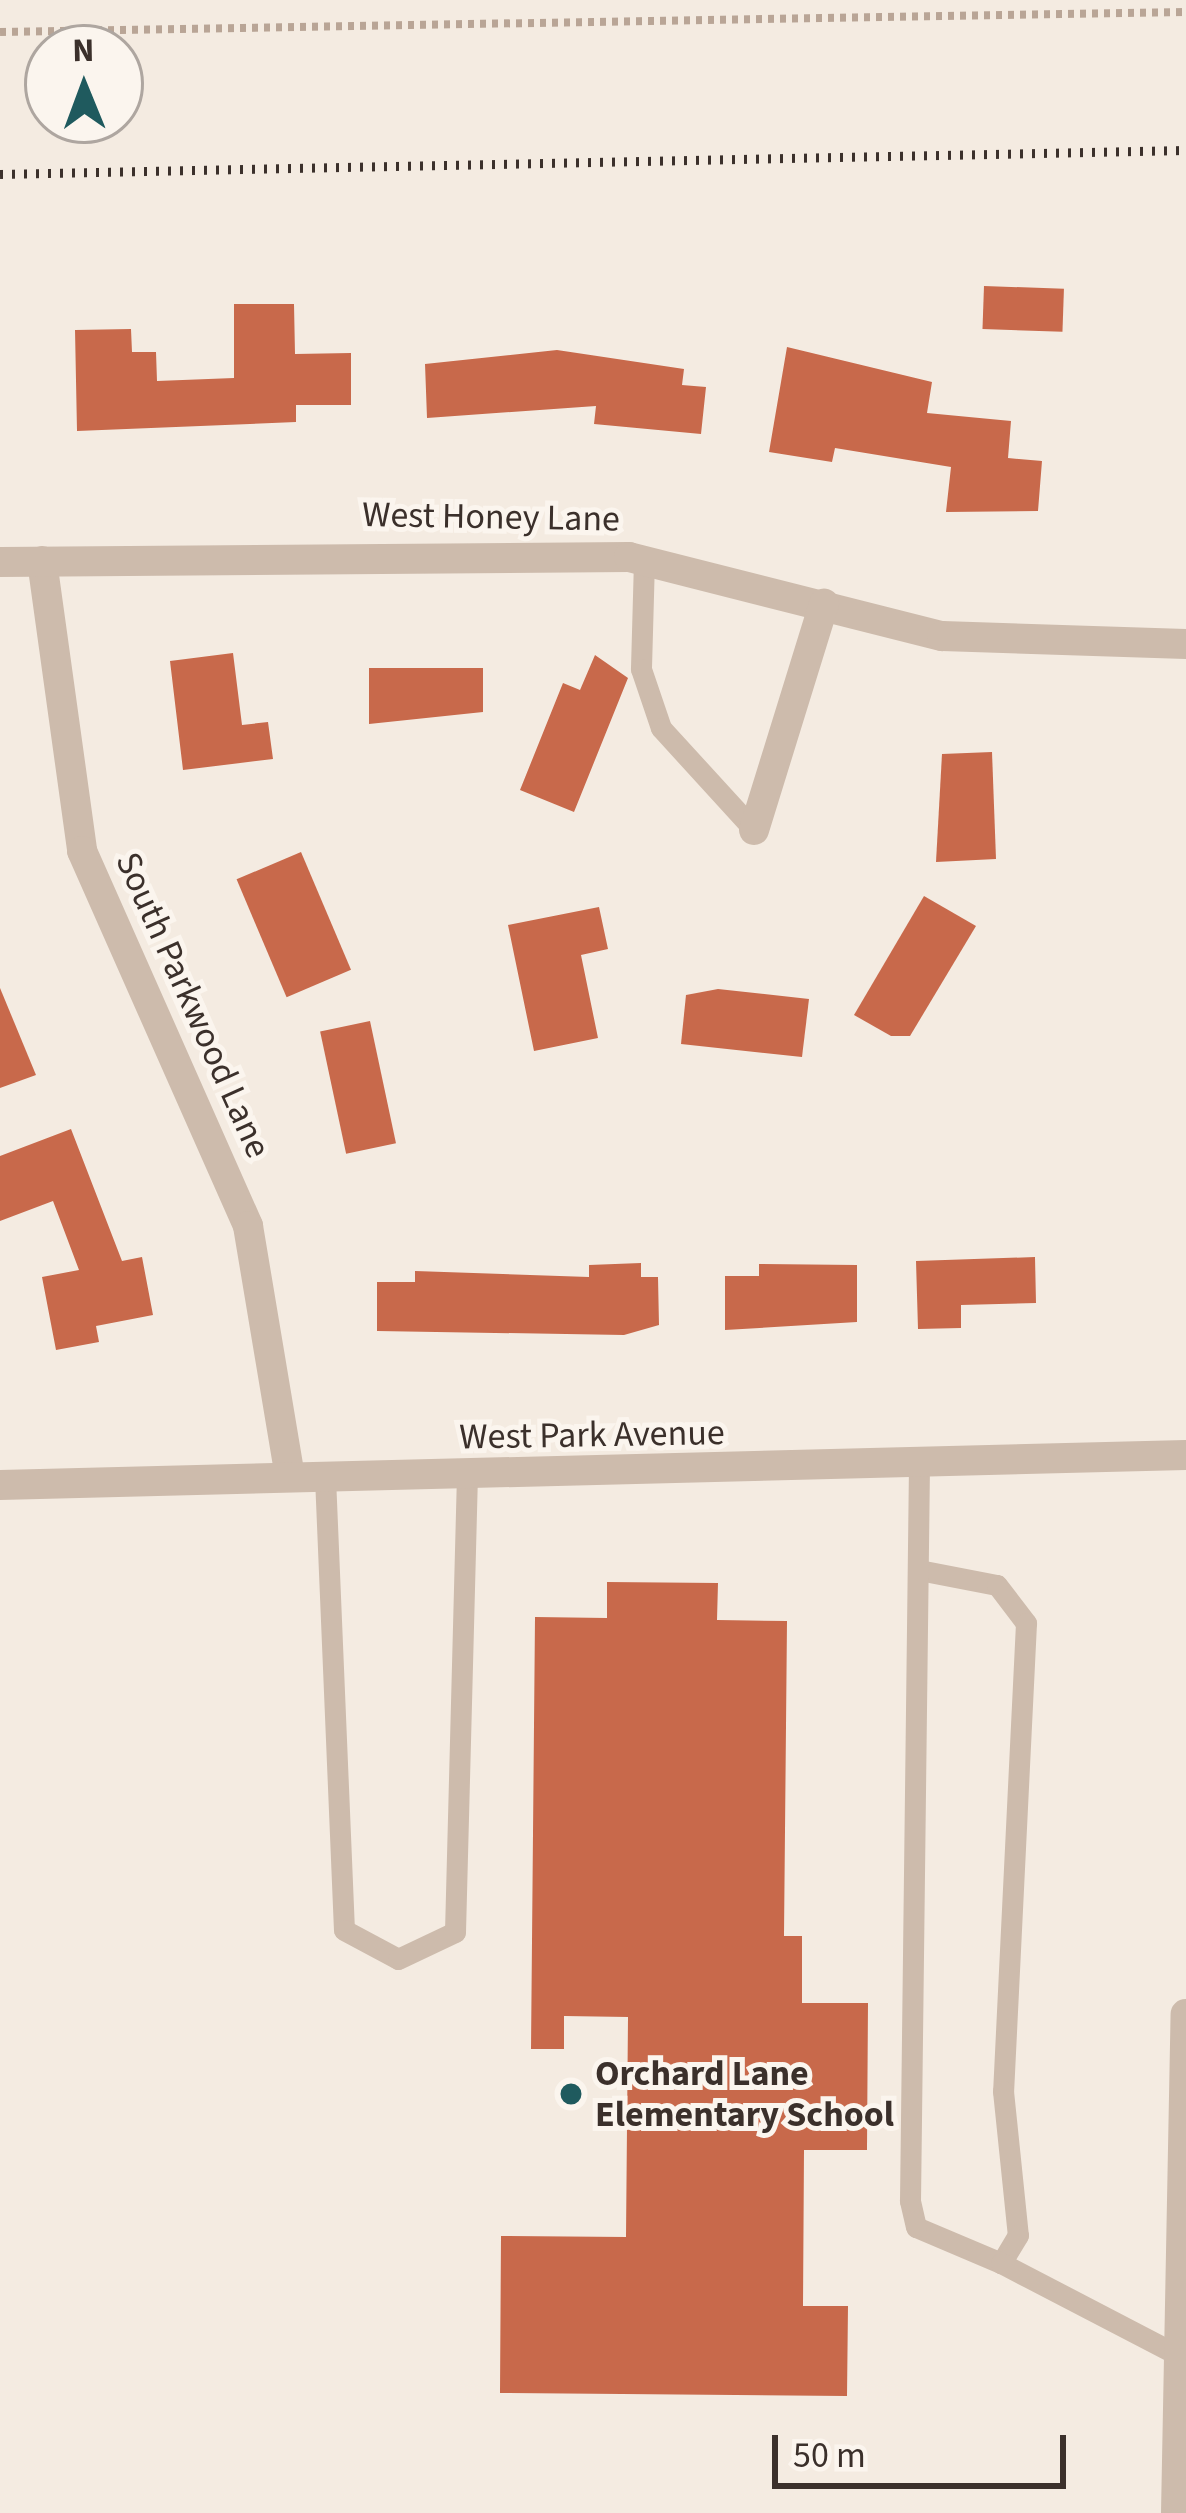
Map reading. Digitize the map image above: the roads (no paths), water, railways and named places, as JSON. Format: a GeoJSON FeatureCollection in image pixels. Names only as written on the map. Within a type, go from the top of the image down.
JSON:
{"type":"FeatureCollection","features":[{"type":"Feature","properties":{"kind":"street","name":"West Honey Lane"},"geometry":{"type":"LineString","coordinates":[[0,562],[644,560],[981,642],[1186,644]]}},
{"type":"Feature","properties":{"kind":"street","name":"South Parkwood Lane"},"geometry":{"type":"LineString","coordinates":[[42,561],[82,851],[248,1226],[290,1477]]}},
{"type":"Feature","properties":{"kind":"street"},"geometry":{"type":"LineString","coordinates":[[754,830],[824,604]]}},
{"type":"Feature","properties":{"kind":"street","name":"West Park Avenue"},"geometry":{"type":"LineString","coordinates":[[0,1485],[1186,1456]]}},
{"type":"Feature","properties":{"kind":"street"},"geometry":{"type":"LineString","coordinates":[[1176,2513],[1183,2356],[1186,2014]]}},
{"type":"Feature","properties":{"kind":"lane"},"geometry":{"type":"LineString","coordinates":[[644,560],[641,669],[661,728],[754,830]]}},
{"type":"Feature","properties":{"kind":"lane"},"geometry":{"type":"LineString","coordinates":[[919,1465],[929,1572],[910,2201],[916,2227],[1001,2263],[1183,2356]]}},
{"type":"Feature","properties":{"kind":"lane"},"geometry":{"type":"LineString","coordinates":[[325,1477],[344,1930],[398,1959],[455,1932],[467,1477]]}},
{"type":"Feature","properties":{"kind":"lane"},"geometry":{"type":"LineString","coordinates":[[929,1572],[997,1585],[1026,1623],[1003,2091],[1018,2235],[1001,2263]]}},
{"type":"Feature","properties":{"kind":"railway"},"geometry":{"type":"LineString","coordinates":[[0,174],[1186,150]]}},
{"type":"Feature","properties":{"kind":"place","name":"Orchard Lane Elementary School"},"geometry":{"type":"Point","coordinates":[571,2094]}}]}
